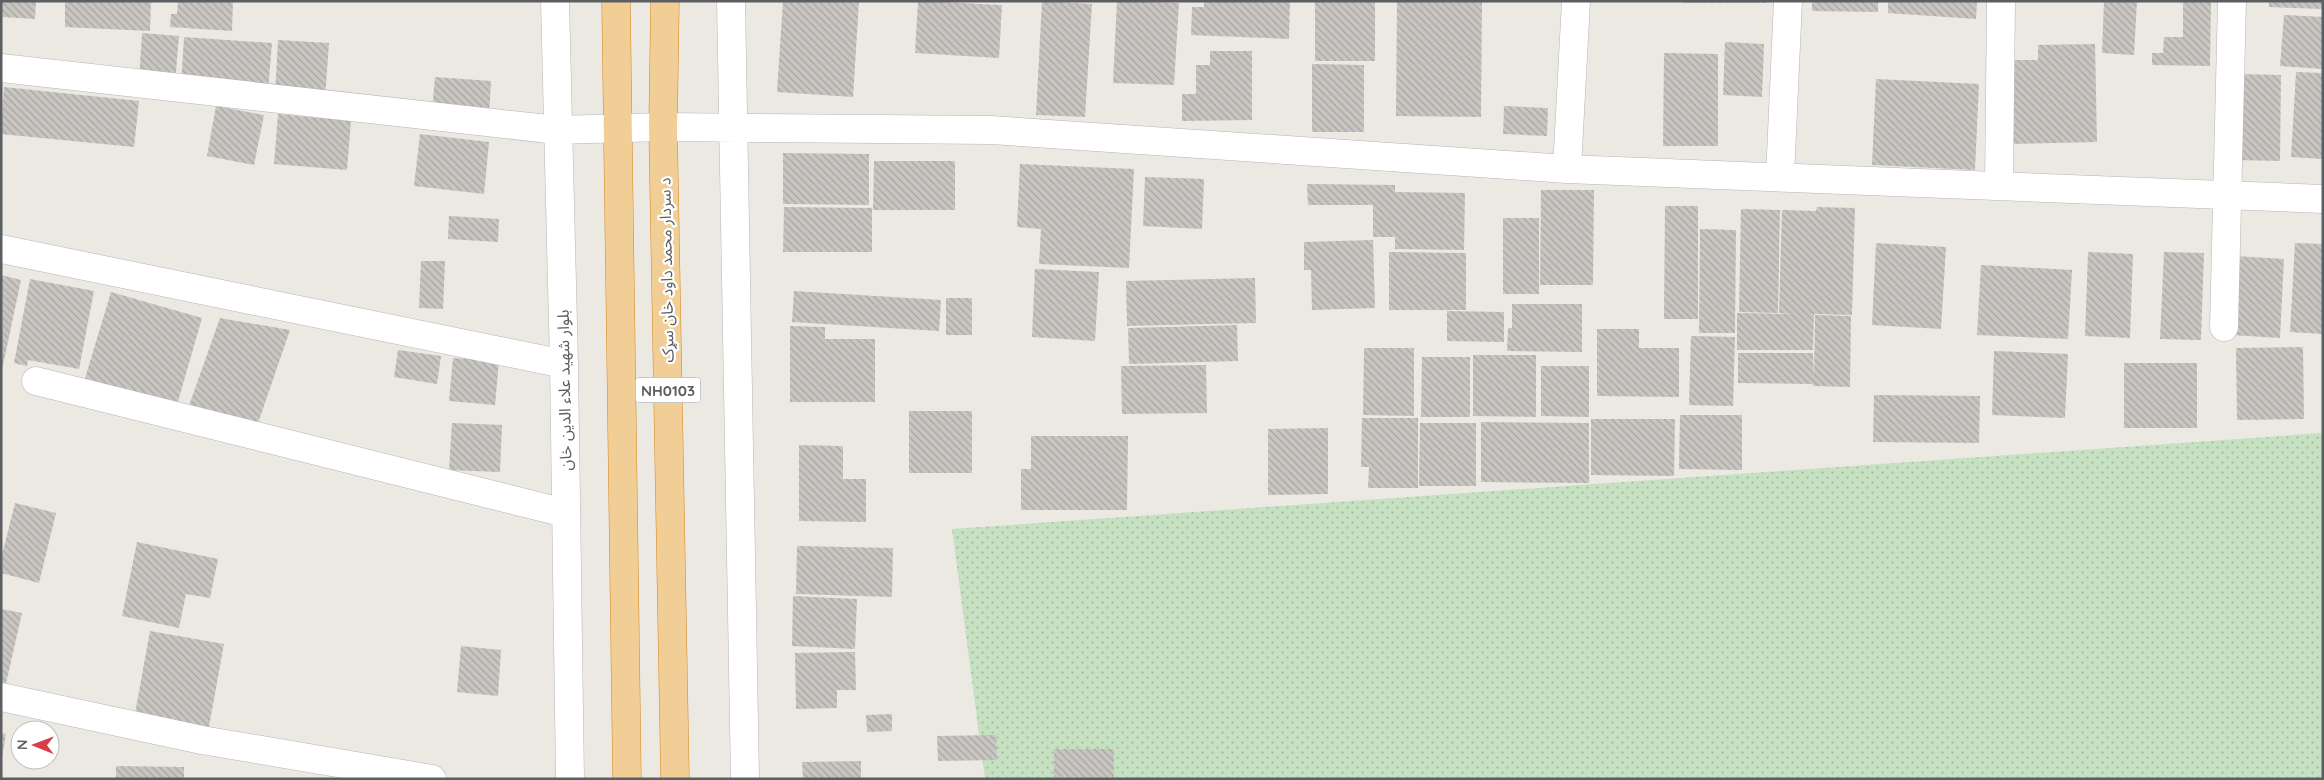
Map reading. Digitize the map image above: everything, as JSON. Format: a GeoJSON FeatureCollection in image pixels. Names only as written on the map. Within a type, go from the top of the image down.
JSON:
{"type":"FeatureCollection","features":[{"type":"Feature","properties":{"kind":"highway","name":"NH0103"},"geometry":{"type":"LineString","coordinates":[[616,1],[627,779]]}},
{"type":"Feature","properties":{"kind":"highway","name":"د سردار محمد داود خان سړک"},"geometry":{"type":"LineString","coordinates":[[664,1],[664,127],[675,779]]}},
{"type":"Feature","properties":{"kind":"street","name":"بلوار شهید علاء الدین خان"},"geometry":{"type":"LineString","coordinates":[[555,1],[564,364],[570,779]]}},
{"type":"Feature","properties":{"kind":"street"},"geometry":{"type":"LineString","coordinates":[[731,1],[745,779]]}},
{"type":"Feature","properties":{"kind":"street"},"geometry":{"type":"LineString","coordinates":[[1567,169],[1576,1]]}},
{"type":"Feature","properties":{"kind":"street"},"geometry":{"type":"LineString","coordinates":[[1780,177],[1788,1]]}},
{"type":"Feature","properties":{"kind":"street"},"geometry":{"type":"LineString","coordinates":[[1999,186],[2001,1]]}},
{"type":"Feature","properties":{"kind":"street"},"geometry":{"type":"LineString","coordinates":[[2224,328],[2229,194],[2232,1]]}},
{"type":"Feature","properties":{"kind":"street"},"geometry":{"type":"LineString","coordinates":[[1,68],[557,130],[664,127],[991,130],[1567,169],[2229,194],[2323,200]]}},
{"type":"Feature","properties":{"kind":"street"},"geometry":{"type":"LineString","coordinates":[[1,249],[564,364]]}},
{"type":"Feature","properties":{"kind":"street"},"geometry":{"type":"LineString","coordinates":[[36,381],[565,513]]}},
{"type":"Feature","properties":{"kind":"street"},"geometry":{"type":"LineString","coordinates":[[1,697],[202,740],[432,779]]}},
{"type":"Feature","properties":{"kind":"green space"},"geometry":{"type":"Polygon","coordinates":[[[2323,433],[2323,779],[985,779],[952,529],[2323,433]]]}},
{"type":"Feature","properties":{"kind":"building"},"geometry":{"type":"Polygon","coordinates":[[[1,1],[36,1],[35,19],[1,17],[1,1]]]}},
{"type":"Feature","properties":{"kind":"building"},"geometry":{"type":"Polygon","coordinates":[[[65,1],[151,1],[150,31],[65,27],[65,1]]]}},
{"type":"Feature","properties":{"kind":"building"},"geometry":{"type":"Polygon","coordinates":[[[178,1],[233,1],[232,31],[170,27],[171,14],[177,14],[178,1]]]}},
{"type":"Feature","properties":{"kind":"building"},"geometry":{"type":"Polygon","coordinates":[[[783,1],[859,1],[853,97],[777,92],[783,1]]]}},
{"type":"Feature","properties":{"kind":"building"},"geometry":{"type":"Polygon","coordinates":[[[918,1],[1002,5],[999,58],[915,53],[918,1]]]}},
{"type":"Feature","properties":{"kind":"building"},"geometry":{"type":"Polygon","coordinates":[[[1042,1],[1092,4],[1085,117],[1036,115],[1042,1]]]}},
{"type":"Feature","properties":{"kind":"building"},"geometry":{"type":"Polygon","coordinates":[[[1117,1],[1179,3],[1174,85],[1113,83],[1117,1]]]}},
{"type":"Feature","properties":{"kind":"building"},"geometry":{"type":"Polygon","coordinates":[[[1204,1],[1290,1],[1289,39],[1191,35],[1192,7],[1204,7],[1204,1]]]}},
{"type":"Feature","properties":{"kind":"building"},"geometry":{"type":"Polygon","coordinates":[[[1315,1],[1375,1],[1375,61],[1315,61],[1315,1]]]}},
{"type":"Feature","properties":{"kind":"building"},"geometry":{"type":"Polygon","coordinates":[[[1397,1],[1482,1],[1481,117],[1396,116],[1397,1]]]}},
{"type":"Feature","properties":{"kind":"building"},"geometry":{"type":"Polygon","coordinates":[[[1683,1],[1766,1],[1766,3],[1683,3],[1683,1]]]}},
{"type":"Feature","properties":{"kind":"building"},"geometry":{"type":"Polygon","coordinates":[[[1812,1],[1878,1],[1878,12],[1812,11],[1812,1]]]}},
{"type":"Feature","properties":{"kind":"building"},"geometry":{"type":"Polygon","coordinates":[[[1888,1],[1977,1],[1976,19],[1888,13],[1888,1]]]}},
{"type":"Feature","properties":{"kind":"building"},"geometry":{"type":"Polygon","coordinates":[[[2104,1],[2137,1],[2134,55],[2102,53],[2104,1]]]}},
{"type":"Feature","properties":{"kind":"building"},"geometry":{"type":"Polygon","coordinates":[[[2183,1],[2211,1],[2210,66],[2152,65],[2152,53],[2163,53],[2164,37],[2183,37],[2183,1]]]}},
{"type":"Feature","properties":{"kind":"building"},"geometry":{"type":"Polygon","coordinates":[[[2269,1],[2323,1],[2323,9],[2269,7],[2269,1]]]}},
{"type":"Feature","properties":{"kind":"building"},"geometry":{"type":"Polygon","coordinates":[[[2284,15],[2323,17],[2323,69],[2280,66],[2284,15]]]}},
{"type":"Feature","properties":{"kind":"building"},"geometry":{"type":"Polygon","coordinates":[[[142,33],[179,36],[175,83],[139,80],[142,33]]]}},
{"type":"Feature","properties":{"kind":"building"},"geometry":{"type":"Polygon","coordinates":[[[184,37],[272,43],[268,91],[181,86],[184,37]]]}},
{"type":"Feature","properties":{"kind":"building"},"geometry":{"type":"Polygon","coordinates":[[[278,40],[329,43],[325,99],[275,96],[278,40]]]}},
{"type":"Feature","properties":{"kind":"building"},"geometry":{"type":"Polygon","coordinates":[[[1725,42],[1764,44],[1762,97],[1723,95],[1725,42]]]}},
{"type":"Feature","properties":{"kind":"building"},"geometry":{"type":"Polygon","coordinates":[[[2095,44],[2097,142],[2008,144],[2006,60],[2038,60],[2038,45],[2095,44]]]}},
{"type":"Feature","properties":{"kind":"building"},"geometry":{"type":"Polygon","coordinates":[[[1210,51],[1252,51],[1252,120],[1182,121],[1182,94],[1196,94],[1196,65],[1210,65],[1210,51]]]}},
{"type":"Feature","properties":{"kind":"building"},"geometry":{"type":"Polygon","coordinates":[[[1664,53],[1718,54],[1718,146],[1663,146],[1664,53]]]}},
{"type":"Feature","properties":{"kind":"building"},"geometry":{"type":"Polygon","coordinates":[[[1312,64],[1364,65],[1364,132],[1312,132],[1312,64]]]}},
{"type":"Feature","properties":{"kind":"building"},"geometry":{"type":"Polygon","coordinates":[[[2296,72],[2323,73],[2323,159],[2291,157],[2296,72]]]}},
{"type":"Feature","properties":{"kind":"building"},"geometry":{"type":"Polygon","coordinates":[[[2236,74],[2281,75],[2280,161],[2235,160],[2236,74]]]}},
{"type":"Feature","properties":{"kind":"building"},"geometry":{"type":"Polygon","coordinates":[[[435,77],[491,81],[489,116],[432,112],[435,77]]]}},
{"type":"Feature","properties":{"kind":"building"},"geometry":{"type":"Polygon","coordinates":[[[1876,79],[1979,84],[1975,170],[1872,165],[1876,79]]]}},
{"type":"Feature","properties":{"kind":"building"},"geometry":{"type":"Polygon","coordinates":[[[4,87],[139,101],[134,147],[1,134],[4,87]]]}},
{"type":"Feature","properties":{"kind":"building"},"geometry":{"type":"Polygon","coordinates":[[[216,106],[264,115],[254,165],[207,156],[216,106]]]}},
{"type":"Feature","properties":{"kind":"building"},"geometry":{"type":"Polygon","coordinates":[[[1504,106],[1548,108],[1547,136],[1503,134],[1504,106]]]}},
{"type":"Feature","properties":{"kind":"building"},"geometry":{"type":"Polygon","coordinates":[[[278,114],[351,121],[347,170],[274,164],[278,114]]]}},
{"type":"Feature","properties":{"kind":"building"},"geometry":{"type":"Polygon","coordinates":[[[420,134],[489,142],[484,194],[414,186],[420,134]]]}},
{"type":"Feature","properties":{"kind":"building"},"geometry":{"type":"Polygon","coordinates":[[[783,153],[869,154],[869,205],[783,204],[783,153]]]}},
{"type":"Feature","properties":{"kind":"building"},"geometry":{"type":"Polygon","coordinates":[[[874,161],[955,161],[955,210],[873,210],[874,161]]]}},
{"type":"Feature","properties":{"kind":"building"},"geometry":{"type":"Polygon","coordinates":[[[1020,164],[1134,169],[1129,268],[1039,264],[1041,229],[1017,227],[1020,164]]]}},
{"type":"Feature","properties":{"kind":"building"},"geometry":{"type":"Polygon","coordinates":[[[1145,177],[1204,179],[1202,229],[1143,226],[1145,177]]]}},
{"type":"Feature","properties":{"kind":"building"},"geometry":{"type":"Polygon","coordinates":[[[1307,184],[1395,185],[1395,192],[1465,193],[1464,250],[1395,249],[1395,237],[1373,237],[1373,205],[1308,205],[1307,184]]]}},
{"type":"Feature","properties":{"kind":"building"},"geometry":{"type":"Polygon","coordinates":[[[1541,190],[1594,190],[1593,285],[1540,285],[1541,190]]]}},
{"type":"Feature","properties":{"kind":"building"},"geometry":{"type":"Polygon","coordinates":[[[1665,206],[1698,206],[1698,319],[1664,319],[1665,206]]]}},
{"type":"Feature","properties":{"kind":"building"},"geometry":{"type":"Polygon","coordinates":[[[784,207],[872,208],[872,252],[783,252],[784,207]]]}},
{"type":"Feature","properties":{"kind":"building"},"geometry":{"type":"Polygon","coordinates":[[[1817,207],[1855,208],[1852,315],[1814,314],[1813,350],[1737,350],[1737,313],[1795,314],[1779,313],[1782,210],[1816,211],[1817,207]]]}},
{"type":"Feature","properties":{"kind":"building"},"geometry":{"type":"Polygon","coordinates":[[[1741,209],[1780,210],[1778,313],[1739,312],[1741,209]]]}},
{"type":"Feature","properties":{"kind":"building"},"geometry":{"type":"Polygon","coordinates":[[[449,216],[499,219],[498,242],[448,239],[449,216]]]}},
{"type":"Feature","properties":{"kind":"building"},"geometry":{"type":"Polygon","coordinates":[[[1503,218],[1539,218],[1539,294],[1503,294],[1503,218]]]}},
{"type":"Feature","properties":{"kind":"building"},"geometry":{"type":"Polygon","coordinates":[[[1700,229],[1736,230],[1735,333],[1699,333],[1700,229]]]}},
{"type":"Feature","properties":{"kind":"building"},"geometry":{"type":"Polygon","coordinates":[[[1373,240],[1375,308],[1312,310],[1311,270],[1304,270],[1304,242],[1373,240]]]}},
{"type":"Feature","properties":{"kind":"building"},"geometry":{"type":"Polygon","coordinates":[[[1876,243],[1946,247],[1941,329],[1872,325],[1876,243]]]}},
{"type":"Feature","properties":{"kind":"building"},"geometry":{"type":"Polygon","coordinates":[[[2295,243],[2323,244],[2323,334],[2290,332],[2295,243]]]}},
{"type":"Feature","properties":{"kind":"building"},"geometry":{"type":"Polygon","coordinates":[[[1389,252],[1466,253],[1466,310],[1389,310],[1389,252]]]}},
{"type":"Feature","properties":{"kind":"building"},"geometry":{"type":"Polygon","coordinates":[[[2088,252],[2133,254],[2130,338],[2085,336],[2088,252]]]}},
{"type":"Feature","properties":{"kind":"building"},"geometry":{"type":"Polygon","coordinates":[[[2164,252],[2204,253],[2201,340],[2160,339],[2164,252]]]}},
{"type":"Feature","properties":{"kind":"building"},"geometry":{"type":"Polygon","coordinates":[[[2235,256],[2284,259],[2280,338],[2231,335],[2235,256]]]}},
{"type":"Feature","properties":{"kind":"building"},"geometry":{"type":"Polygon","coordinates":[[[421,261],[445,261],[443,309],[419,308],[421,261]]]}},
{"type":"Feature","properties":{"kind":"building"},"geometry":{"type":"Polygon","coordinates":[[[1981,265],[2072,270],[2068,339],[1977,335],[1981,265]]]}},
{"type":"Feature","properties":{"kind":"building"},"geometry":{"type":"Polygon","coordinates":[[[1035,269],[1099,272],[1095,341],[1032,337],[1035,269]]]}},
{"type":"Feature","properties":{"kind":"building"},"geometry":{"type":"Polygon","coordinates":[[[1,275],[21,280],[2,370],[1,370],[1,275]]]}},
{"type":"Feature","properties":{"kind":"building"},"geometry":{"type":"Polygon","coordinates":[[[1255,278],[1256,323],[1127,326],[1126,281],[1255,278]]]}},
{"type":"Feature","properties":{"kind":"building"},"geometry":{"type":"Polygon","coordinates":[[[30,279],[94,291],[79,369],[28,360],[27,366],[14,363],[30,279]]]}},
{"type":"Feature","properties":{"kind":"building"},"geometry":{"type":"Polygon","coordinates":[[[794,291],[941,300],[939,331],[792,322],[794,291]]]}},
{"type":"Feature","properties":{"kind":"building"},"geometry":{"type":"Polygon","coordinates":[[[111,292],[202,318],[175,412],[83,385],[111,292]]]}},
{"type":"Feature","properties":{"kind":"building"},"geometry":{"type":"Polygon","coordinates":[[[946,298],[972,298],[972,335],[946,335],[946,298]]]}},
{"type":"Feature","properties":{"kind":"building"},"geometry":{"type":"Polygon","coordinates":[[[1512,304],[1582,304],[1582,352],[1507,351],[1508,328],[1512,328],[1512,304]]]}},
{"type":"Feature","properties":{"kind":"building"},"geometry":{"type":"Polygon","coordinates":[[[1447,311],[1504,312],[1504,342],[1447,341],[1447,311]]]}},
{"type":"Feature","properties":{"kind":"building"},"geometry":{"type":"Polygon","coordinates":[[[1815,315],[1851,316],[1850,387],[1813,386],[1813,384],[1738,383],[1738,353],[1813,353],[1814,378],[1815,315]]]}},
{"type":"Feature","properties":{"kind":"building"},"geometry":{"type":"Polygon","coordinates":[[[220,318],[290,330],[255,432],[186,414],[220,318]]]}},
{"type":"Feature","properties":{"kind":"building"},"geometry":{"type":"Polygon","coordinates":[[[1237,325],[1238,361],[1129,364],[1128,328],[1237,325]]]}},
{"type":"Feature","properties":{"kind":"building"},"geometry":{"type":"Polygon","coordinates":[[[790,326],[825,327],[825,339],[875,339],[875,402],[790,402],[790,326]]]}},
{"type":"Feature","properties":{"kind":"building"},"geometry":{"type":"Polygon","coordinates":[[[1597,329],[1639,329],[1639,348],[1679,348],[1679,397],[1597,396],[1597,329]]]}},
{"type":"Feature","properties":{"kind":"building"},"geometry":{"type":"Polygon","coordinates":[[[1691,336],[1735,337],[1733,406],[1689,405],[1691,336]]]}},
{"type":"Feature","properties":{"kind":"building"},"geometry":{"type":"Polygon","coordinates":[[[2303,347],[2304,419],[2237,420],[2236,348],[2303,347]]]}},
{"type":"Feature","properties":{"kind":"building"},"geometry":{"type":"Polygon","coordinates":[[[1364,348],[1414,348],[1414,416],[1363,415],[1364,348]]]}},
{"type":"Feature","properties":{"kind":"building"},"geometry":{"type":"Polygon","coordinates":[[[398,350],[441,356],[437,384],[394,377],[398,350]]]}},
{"type":"Feature","properties":{"kind":"building"},"geometry":{"type":"Polygon","coordinates":[[[1994,351],[2068,354],[2065,418],[1992,415],[1994,351]]]}},
{"type":"Feature","properties":{"kind":"building"},"geometry":{"type":"Polygon","coordinates":[[[1473,355],[1536,355],[1536,417],[1473,416],[1473,355]]]}},
{"type":"Feature","properties":{"kind":"building"},"geometry":{"type":"Polygon","coordinates":[[[1422,357],[1470,357],[1470,417],[1421,417],[1422,357]]]}},
{"type":"Feature","properties":{"kind":"building"},"geometry":{"type":"Polygon","coordinates":[[[453,358],[499,361],[495,405],[449,401],[453,358]]]}},
{"type":"Feature","properties":{"kind":"building"},"geometry":{"type":"Polygon","coordinates":[[[2124,363],[2197,363],[2197,428],[2124,428],[2124,363]]]}},
{"type":"Feature","properties":{"kind":"building"},"geometry":{"type":"Polygon","coordinates":[[[1206,365],[1207,413],[1122,414],[1121,366],[1206,365]]]}},
{"type":"Feature","properties":{"kind":"building"},"geometry":{"type":"Polygon","coordinates":[[[1541,366],[1589,366],[1589,417],[1541,416],[1541,366]]]}},
{"type":"Feature","properties":{"kind":"building"},"geometry":{"type":"Polygon","coordinates":[[[1874,395],[1980,396],[1979,443],[1873,442],[1874,395]]]}},
{"type":"Feature","properties":{"kind":"building"},"geometry":{"type":"Polygon","coordinates":[[[909,411],[972,411],[972,473],[909,473],[909,411]]]}},
{"type":"Feature","properties":{"kind":"building"},"geometry":{"type":"Polygon","coordinates":[[[1680,415],[1742,415],[1742,470],[1679,469],[1680,415]]]}},
{"type":"Feature","properties":{"kind":"building"},"geometry":{"type":"Polygon","coordinates":[[[1362,418],[1418,418],[1418,488],[1368,488],[1369,467],[1361,467],[1362,418]]]}},
{"type":"Feature","properties":{"kind":"building"},"geometry":{"type":"Polygon","coordinates":[[[1591,419],[1675,419],[1674,476],[1591,475],[1591,419]]]}},
{"type":"Feature","properties":{"kind":"building"},"geometry":{"type":"Polygon","coordinates":[[[1481,422],[1589,423],[1589,483],[1481,482],[1481,422]]]}},
{"type":"Feature","properties":{"kind":"building"},"geometry":{"type":"Polygon","coordinates":[[[452,423],[502,425],[500,472],[449,470],[452,423]]]}},
{"type":"Feature","properties":{"kind":"building"},"geometry":{"type":"Polygon","coordinates":[[[1420,423],[1476,423],[1476,486],[1419,486],[1420,423]]]}},
{"type":"Feature","properties":{"kind":"building"},"geometry":{"type":"Polygon","coordinates":[[[1328,428],[1328,494],[1268,495],[1268,429],[1328,428]]]}},
{"type":"Feature","properties":{"kind":"building"},"geometry":{"type":"Polygon","coordinates":[[[1031,436],[1128,436],[1127,510],[1021,510],[1021,469],[1031,469],[1031,436]]]}},
{"type":"Feature","properties":{"kind":"building"},"geometry":{"type":"Polygon","coordinates":[[[799,445],[843,446],[843,479],[866,479],[866,522],[799,521],[799,445]]]}},
{"type":"Feature","properties":{"kind":"building"},"geometry":{"type":"Polygon","coordinates":[[[15,503],[56,513],[39,583],[1,573],[1,559],[15,503]]]}},
{"type":"Feature","properties":{"kind":"building"},"geometry":{"type":"Polygon","coordinates":[[[137,542],[218,559],[210,598],[186,594],[179,628],[122,616],[137,542]]]}},
{"type":"Feature","properties":{"kind":"building"},"geometry":{"type":"Polygon","coordinates":[[[797,546],[893,548],[892,597],[796,594],[797,546]]]}},
{"type":"Feature","properties":{"kind":"building"},"geometry":{"type":"Polygon","coordinates":[[[793,596],[857,599],[855,649],[792,646],[793,596]]]}},
{"type":"Feature","properties":{"kind":"building"},"geometry":{"type":"Polygon","coordinates":[[[1,609],[22,613],[5,688],[1,687],[1,609]]]}},
{"type":"Feature","properties":{"kind":"building"},"geometry":{"type":"Polygon","coordinates":[[[150,631],[224,644],[208,732],[134,719],[150,631]]]}},
{"type":"Feature","properties":{"kind":"building"},"geometry":{"type":"Polygon","coordinates":[[[461,646],[501,650],[498,696],[457,692],[461,646]]]}},
{"type":"Feature","properties":{"kind":"building"},"geometry":{"type":"Polygon","coordinates":[[[855,652],[856,690],[837,690],[837,708],[796,709],[795,653],[855,652]]]}},
{"type":"Feature","properties":{"kind":"building"},"geometry":{"type":"Polygon","coordinates":[[[892,714],[892,731],[867,732],[866,715],[892,714]]]}},
{"type":"Feature","properties":{"kind":"building"},"geometry":{"type":"Polygon","coordinates":[[[1,733],[6,734],[2,758],[1,758],[1,733]]]}},
{"type":"Feature","properties":{"kind":"building"},"geometry":{"type":"Polygon","coordinates":[[[996,735],[997,760],[938,761],[937,736],[996,735]]]}},
{"type":"Feature","properties":{"kind":"building"},"geometry":{"type":"Polygon","coordinates":[[[1054,749],[1114,749],[1114,779],[1054,777],[1054,749]]]}},
{"type":"Feature","properties":{"kind":"building"},"geometry":{"type":"Polygon","coordinates":[[[861,761],[861,779],[803,779],[802,762],[861,761]]]}},
{"type":"Feature","properties":{"kind":"building"},"geometry":{"type":"Polygon","coordinates":[[[116,766],[184,767],[184,779],[116,779],[116,766]]]}}]}
